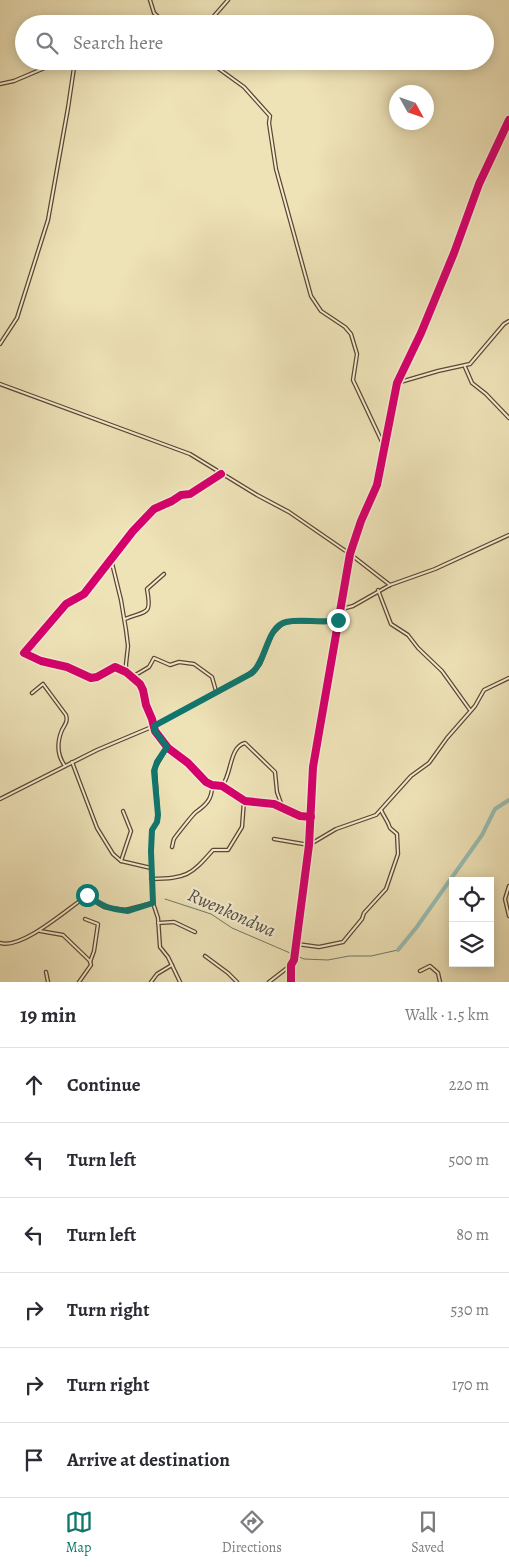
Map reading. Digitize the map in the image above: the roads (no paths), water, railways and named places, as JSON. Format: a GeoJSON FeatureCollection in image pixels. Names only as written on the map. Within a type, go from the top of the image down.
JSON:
{"type":"FeatureCollection","features":[{"type":"Feature","properties":{"kind":"street"},"geometry":{"type":"LineString","coordinates":[[150,0],[156,15]]}},
{"type":"Feature","properties":{"kind":"street"},"geometry":{"type":"LineString","coordinates":[[215,15],[228,0]]}},
{"type":"Feature","properties":{"kind":"street"},"geometry":{"type":"LineString","coordinates":[[0,84],[14,81],[40,70]]}},
{"type":"Feature","properties":{"kind":"street"},"geometry":{"type":"LineString","coordinates":[[0,344],[17,318],[48,220],[74,70]]}},
{"type":"Feature","properties":{"kind":"street"},"geometry":{"type":"LineString","coordinates":[[220,70],[244,87],[270,116],[269,123],[276,169],[311,296],[321,311],[345,327],[351,334],[357,354],[354,380],[384,446]]}},
{"type":"Feature","properties":{"kind":"street"},"geometry":{"type":"LineString","coordinates":[[269,982],[291,965],[294,960],[311,817],[313,766],[338,620],[350,554],[376,485],[397,384],[421,334],[454,253],[479,184],[507,129],[509,120]]}},
{"type":"Feature","properties":{"kind":"street"},"geometry":{"type":"LineString","coordinates":[[397,384],[438,371],[465,366],[473,362],[504,324],[509,321]]}},
{"type":"Feature","properties":{"kind":"street"},"geometry":{"type":"LineString","coordinates":[[465,366],[472,383],[486,394],[509,418]]}},
{"type":"Feature","properties":{"kind":"street"},"geometry":{"type":"LineString","coordinates":[[0,384],[172,447],[198,459],[284,509],[350,554],[390,585]]}},
{"type":"Feature","properties":{"kind":"street"},"geometry":{"type":"LineString","coordinates":[[221,474],[190,494],[182,495],[154,509],[84,594],[64,606],[24,653],[41,661],[67,667],[91,678],[115,667],[126,672],[142,687],[155,731],[167,747],[188,762],[205,781],[212,785],[222,786],[244,801],[270,803],[282,806],[300,816],[311,817]]}},
{"type":"Feature","properties":{"kind":"street"},"geometry":{"type":"LineString","coordinates":[[340,609],[353,606],[378,590],[435,569],[509,535]]}},
{"type":"Feature","properties":{"kind":"street"},"geometry":{"type":"LineString","coordinates":[[111,559],[128,646],[126,672]]}},
{"type":"Feature","properties":{"kind":"street"},"geometry":{"type":"LineString","coordinates":[[124,619],[143,613],[148,609],[150,600],[147,589],[164,574]]}},
{"type":"Feature","properties":{"kind":"street"},"geometry":{"type":"LineString","coordinates":[[378,590],[391,624],[408,635],[418,648],[442,671],[470,710]]}},
{"type":"Feature","properties":{"kind":"street"},"geometry":{"type":"LineString","coordinates":[[0,799],[72,762],[154,726],[254,671],[260,664],[272,634],[282,624],[293,621],[324,622],[338,620]]}},
{"type":"Feature","properties":{"kind":"street"},"geometry":{"type":"LineString","coordinates":[[132,677],[147,668],[154,658],[170,665],[179,662],[191,663],[212,677],[216,691]]}},
{"type":"Feature","properties":{"kind":"street"},"geometry":{"type":"LineString","coordinates":[[274,839],[308,845],[336,829],[376,815],[411,776],[429,763],[475,706],[486,688],[509,678]]}},
{"type":"Feature","properties":{"kind":"street"},"geometry":{"type":"LineString","coordinates":[[32,694],[42,685],[45,685],[67,717],[59,746],[59,756],[65,766]]}},
{"type":"Feature","properties":{"kind":"street"},"geometry":{"type":"LineString","coordinates":[[222,786],[226,780],[236,749],[239,744],[245,742],[275,772],[277,792],[282,806]]}},
{"type":"Feature","properties":{"kind":"street"},"geometry":{"type":"LineString","coordinates":[[167,747],[155,768],[158,815],[157,822],[152,830],[151,879],[160,947],[180,982]]}},
{"type":"Feature","properties":{"kind":"street"},"geometry":{"type":"LineString","coordinates":[[72,762],[98,829],[113,854],[121,861],[151,868]]}},
{"type":"Feature","properties":{"kind":"street"},"geometry":{"type":"LineString","coordinates":[[172,847],[175,837],[194,813],[208,801],[212,794],[212,785]]}},
{"type":"Feature","properties":{"kind":"street"},"geometry":{"type":"LineString","coordinates":[[151,879],[184,876],[202,864],[213,850],[228,850],[242,827],[244,801]]}},
{"type":"Feature","properties":{"kind":"street"},"geometry":{"type":"LineString","coordinates":[[296,944],[317,947],[343,942],[386,889],[398,850],[397,834],[390,828],[381,810]]}},
{"type":"Feature","properties":{"kind":"street"},"geometry":{"type":"LineString","coordinates":[[121,861],[131,832],[123,811]]}},
{"type":"Feature","properties":{"kind":"street"},"geometry":{"type":"LineString","coordinates":[[376,815],[384,817]]}},
{"type":"Feature","properties":{"kind":"street"},"geometry":{"type":"LineString","coordinates":[[509,886],[505,899],[509,916]]}},
{"type":"Feature","properties":{"kind":"street"},"geometry":{"type":"LineString","coordinates":[[40,931],[52,919],[86,895],[104,907],[128,911],[153,903]]}},
{"type":"Feature","properties":{"kind":"street"},"geometry":{"type":"LineString","coordinates":[[79,982],[90,965],[98,924],[85,919]]}},
{"type":"Feature","properties":{"kind":"street"},"geometry":{"type":"LineString","coordinates":[[158,923],[174,922],[195,932]]}},
{"type":"Feature","properties":{"kind":"street"},"geometry":{"type":"LineString","coordinates":[[0,943],[16,942],[33,932],[56,933],[66,937],[90,962]]}},
{"type":"Feature","properties":{"kind":"street"},"geometry":{"type":"LineString","coordinates":[[205,956],[237,982]]}},
{"type":"Feature","properties":{"kind":"street"},"geometry":{"type":"LineString","coordinates":[[151,982],[157,974],[172,965]]}},
{"type":"Feature","properties":{"kind":"street"},"geometry":{"type":"LineString","coordinates":[[291,965],[291,982]]}},
{"type":"Feature","properties":{"kind":"street"},"geometry":{"type":"LineString","coordinates":[[420,971],[430,966],[438,973],[440,982]]}},
{"type":"Feature","properties":{"kind":"street"},"geometry":{"type":"LineString","coordinates":[[46,972],[48,982]]}},
{"type":"Feature","properties":{"kind":"street"},"geometry":{"type":"LineString","coordinates":[[82,979],[85,982]]}},
{"type":"Feature","properties":{"kind":"waterway","name":"Rwenkondwa"},"geometry":{"type":"LineString","coordinates":[[398,950],[416,928],[482,835],[495,809],[509,800]]}},
{"type":"Feature","properties":{"kind":"waterway","name":"Rwenkondwa"},"geometry":{"type":"LineString","coordinates":[[165,899],[211,914],[232,928],[304,959],[328,960],[349,956],[371,956],[398,950]]}}]}
